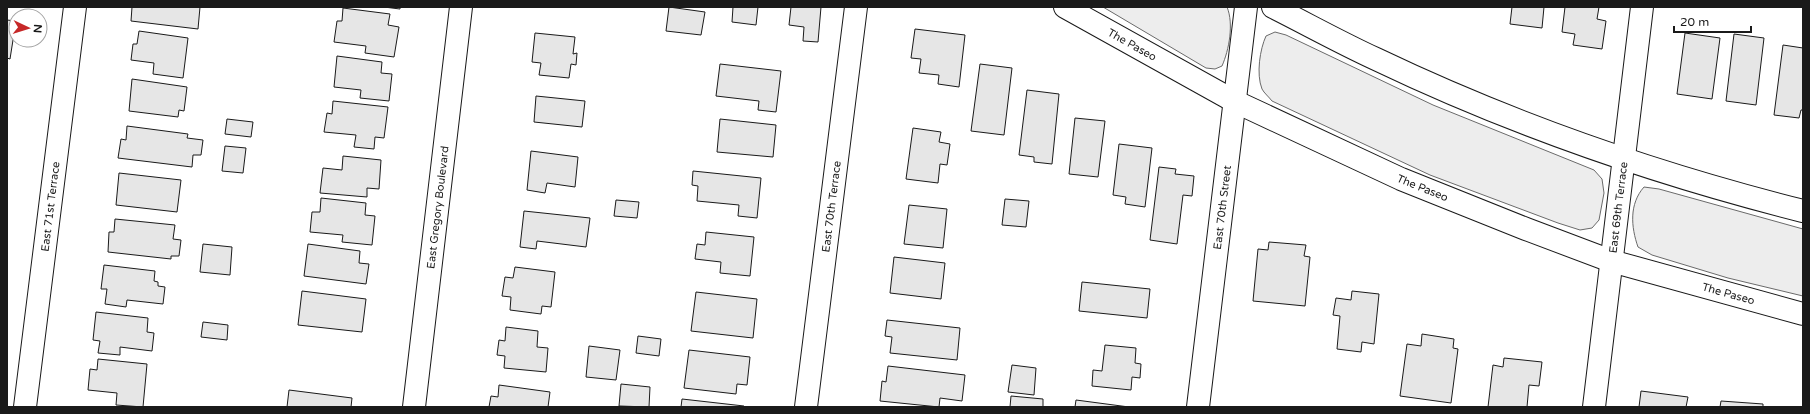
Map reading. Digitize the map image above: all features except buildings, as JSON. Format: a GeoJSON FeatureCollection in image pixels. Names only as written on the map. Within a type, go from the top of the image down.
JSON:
{"type":"FeatureCollection","features":[{"type":"Feature","properties":{"kind":"main road","name":"East 71st Terrace"},"geometry":{"type":"LineString","coordinates":[[25,407],[75,7]]}},
{"type":"Feature","properties":{"kind":"main road","name":"East Gregory Boulevard"},"geometry":{"type":"LineString","coordinates":[[414,407],[461,7]]}},
{"type":"Feature","properties":{"kind":"main road","name":"East 70th Terrace"},"geometry":{"type":"LineString","coordinates":[[806,407],[856,7]]}},
{"type":"Feature","properties":{"kind":"main road","name":"The Paseo"},"geometry":{"type":"LineString","coordinates":[[1064,7],[1234,101],[1401,178],[1526,229],[1611,261],[1803,314]]}},
{"type":"Feature","properties":{"kind":"main road","name":"East 70th Street"},"geometry":{"type":"LineString","coordinates":[[1198,407],[1246,7]]}},
{"type":"Feature","properties":{"kind":"main road"},"geometry":{"type":"LineString","coordinates":[[1273,7],[1398,68],[1484,106],[1623,159],[1730,192],[1803,211]]}},
{"type":"Feature","properties":{"kind":"main road","name":"East 69th Terrace"},"geometry":{"type":"LineString","coordinates":[[1594,407],[1642,7]]}},
{"type":"Feature","properties":{"kind":"shaded area"},"geometry":{"type":"Polygon","coordinates":[[[1103,7],[1227,7],[1230,21],[1230,37],[1222,66],[1215,69],[1206,68],[1103,7]]]}},
{"type":"Feature","properties":{"kind":"shaded area"},"geometry":{"type":"Polygon","coordinates":[[[1275,32],[1286,35],[1433,105],[1594,170],[1602,179],[1604,193],[1599,220],[1592,228],[1580,230],[1558,223],[1430,175],[1272,101],[1262,89],[1259,69],[1262,48],[1266,36],[1275,32]]]}},
{"type":"Feature","properties":{"kind":"shaded area"},"geometry":{"type":"Polygon","coordinates":[[[1644,187],[1659,189],[1803,229],[1803,296],[1728,278],[1652,255],[1638,247],[1634,232],[1633,216],[1636,201],[1644,187]]]}}]}
